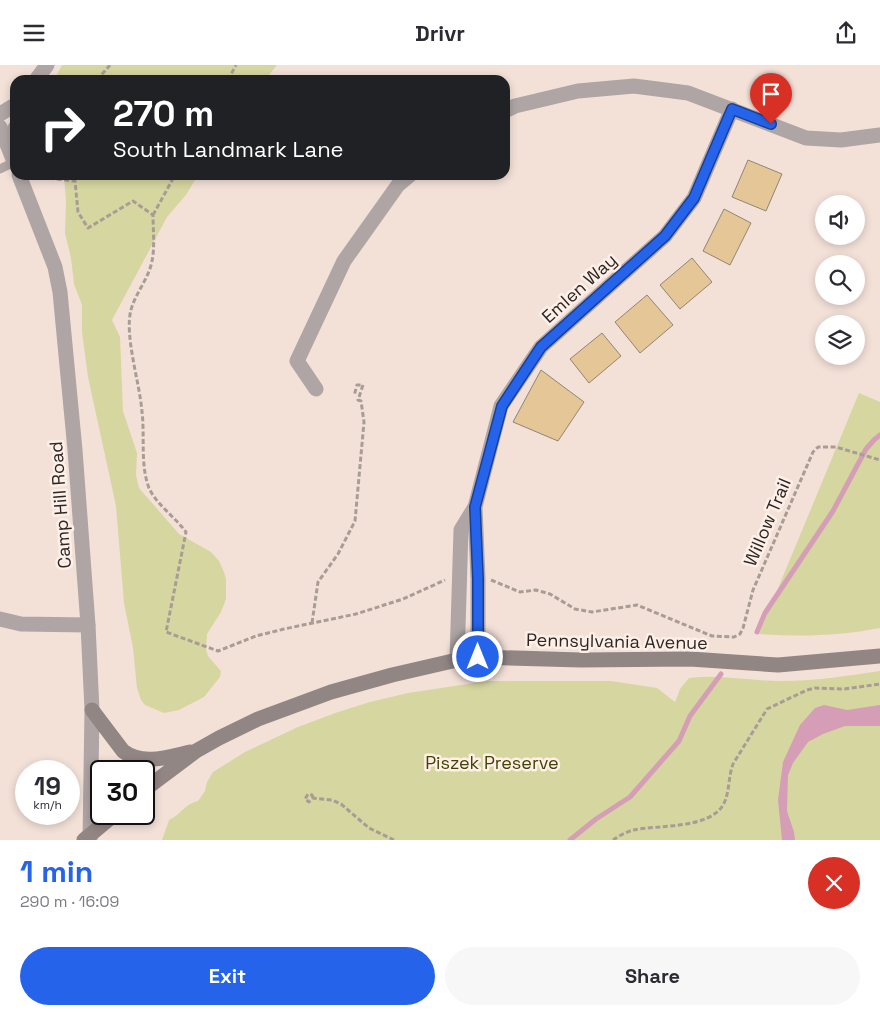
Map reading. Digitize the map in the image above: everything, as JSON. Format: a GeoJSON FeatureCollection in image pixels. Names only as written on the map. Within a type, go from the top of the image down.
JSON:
{"type":"FeatureCollection","features":[{"type":"Feature","properties":{"kind":"main road","name":"Pennsylvania Avenue"},"geometry":{"type":"LineString","coordinates":[[155,782],[196,751],[258,719],[331,692],[392,675],[458,660],[478,657],[581,660],[690,659],[778,665],[880,656]]}},
{"type":"Feature","properties":{"kind":"main road"},"geometry":{"type":"LineString","coordinates":[[92,710],[122,751],[129,756],[140,759],[156,759],[196,751]]}},
{"type":"Feature","properties":{"kind":"main road"},"geometry":{"type":"LineString","coordinates":[[88,838],[103,825]]}},
{"type":"Feature","properties":{"kind":"street"},"geometry":{"type":"LineString","coordinates":[[510,109],[578,91],[634,86],[688,93],[806,138],[841,140],[880,135]]}},
{"type":"Feature","properties":{"kind":"street","name":"Emlen Way"},"geometry":{"type":"LineString","coordinates":[[458,660],[461,530],[475,507],[502,406],[541,347],[665,236],[694,198],[732,109]]}},
{"type":"Feature","properties":{"kind":"street"},"geometry":{"type":"LineString","coordinates":[[0,127],[10,151]]}},
{"type":"Feature","properties":{"kind":"street","name":"Camp Hill Road"},"geometry":{"type":"LineString","coordinates":[[21,180],[55,267],[60,292],[75,450],[88,625],[92,710],[88,838]]}},
{"type":"Feature","properties":{"kind":"street"},"geometry":{"type":"LineString","coordinates":[[316,389],[297,361],[344,261],[398,185],[404,180]]}},
{"type":"Feature","properties":{"kind":"street","name":"Emlen Way"},"geometry":{"type":"LineString","coordinates":[[475,507],[478,579],[478,657]]}},
{"type":"Feature","properties":{"kind":"street"},"geometry":{"type":"LineString","coordinates":[[0,619],[21,624],[88,625]]}},
{"type":"Feature","properties":{"kind":"path"},"geometry":{"type":"LineString","coordinates":[[101,75],[110,65]]}},
{"type":"Feature","properties":{"kind":"path"},"geometry":{"type":"LineString","coordinates":[[65,180],[75,181],[78,211],[88,228],[133,201],[153,215]]}},
{"type":"Feature","properties":{"kind":"path"},"geometry":{"type":"LineString","coordinates":[[172,180],[153,215],[152,260],[131,310],[130,334],[142,411],[146,475],[150,489],[186,532],[166,632],[218,651],[256,637],[356,614],[403,599],[449,579],[459,579]]}},
{"type":"Feature","properties":{"kind":"path"},"geometry":{"type":"LineString","coordinates":[[312,623],[318,583],[338,554],[355,521],[364,422],[361,401],[358,400],[363,385],[357,385],[354,396]]}},
{"type":"Feature","properties":{"kind":"path","name":"Willow Trail"},"geometry":{"type":"LineString","coordinates":[[478,579],[499,582],[520,592],[536,591],[550,594],[575,609],[592,612],[637,605],[712,636],[734,637],[740,634],[743,628],[753,591],[813,452],[818,447],[826,446],[857,452],[880,460]]}},
{"type":"Feature","properties":{"kind":"path"},"geometry":{"type":"LineString","coordinates":[[613,840],[633,830],[700,821],[712,817],[720,810],[727,797],[733,764],[767,709],[814,688],[844,689],[880,685]]}},
{"type":"Feature","properties":{"kind":"path"},"geometry":{"type":"LineString","coordinates":[[313,798],[332,800],[341,804],[369,828],[394,840]]}},
{"type":"Feature","properties":{"kind":"green space"},"geometry":{"type":"Polygon","coordinates":[[[62,65],[277,65],[269,75],[57,75],[62,65]]]}},
{"type":"Feature","properties":{"kind":"green space"},"geometry":{"type":"Polygon","coordinates":[[[64,180],[195,180],[186,195],[167,217],[112,320],[120,337],[123,411],[137,453],[136,475],[139,488],[179,534],[211,552],[219,561],[226,579],[226,599],[221,612],[207,634],[206,649],[208,656],[221,671],[220,677],[204,697],[179,710],[164,713],[145,705],[137,688],[133,648],[124,603],[116,506],[88,377],[82,332],[82,305],[74,284],[71,258],[65,233],[64,180]]]}},
{"type":"Feature","properties":{"kind":"green space"},"geometry":{"type":"Polygon","coordinates":[[[859,393],[880,402],[880,628],[820,635],[759,634],[859,393]]]}},
{"type":"Feature","properties":{"kind":"green space","name":"Piszek Preserve"},"geometry":{"type":"Polygon","coordinates":[[[880,671],[880,840],[162,840],[169,820],[189,805],[198,801],[205,791],[207,782],[213,772],[245,752],[298,727],[338,712],[408,693],[487,681],[611,681],[657,688],[675,702],[680,689],[689,678],[712,677],[793,681],[880,671]]]}},
{"type":"Feature","properties":{"kind":"shaded area"},"geometry":{"type":"Polygon","coordinates":[[[824,705],[847,710],[880,705],[880,726],[845,726],[808,742],[793,763],[788,775],[787,811],[795,840],[782,840],[778,800],[783,762],[800,725],[815,708],[824,705]]]}},
{"type":"Feature","properties":{"kind":"building"},"geometry":{"type":"Polygon","coordinates":[[[748,160],[782,174],[766,211],[732,197],[748,160]]]}},
{"type":"Feature","properties":{"kind":"building"},"geometry":{"type":"Polygon","coordinates":[[[724,209],[751,223],[730,265],[703,251],[724,209]]]}},
{"type":"Feature","properties":{"kind":"building"},"geometry":{"type":"Polygon","coordinates":[[[692,258],[712,282],[680,309],[660,285],[692,258]]]}},
{"type":"Feature","properties":{"kind":"building"},"geometry":{"type":"Polygon","coordinates":[[[647,295],[673,325],[640,353],[615,322],[647,295]]]}},
{"type":"Feature","properties":{"kind":"building"},"geometry":{"type":"Polygon","coordinates":[[[602,333],[621,356],[589,383],[570,359],[602,333]]]}},
{"type":"Feature","properties":{"kind":"building"},"geometry":{"type":"Polygon","coordinates":[[[541,370],[584,402],[558,441],[513,422],[541,370]]]}},
{"type":"Feature","properties":{"kind":"waterway"},"geometry":{"type":"LineString","coordinates":[[757,632],[765,613],[833,511],[866,449],[880,435]]}},
{"type":"Feature","properties":{"kind":"waterway"},"geometry":{"type":"LineString","coordinates":[[570,840],[596,819],[630,797],[679,741],[690,716],[721,674]]}},
{"type":"Feature","properties":{"kind":"route"},"geometry":{"type":"LineString","coordinates":[[478,657],[478,579],[475,507],[502,406],[541,347],[665,236],[694,198],[732,109],[771,124]]}}]}
